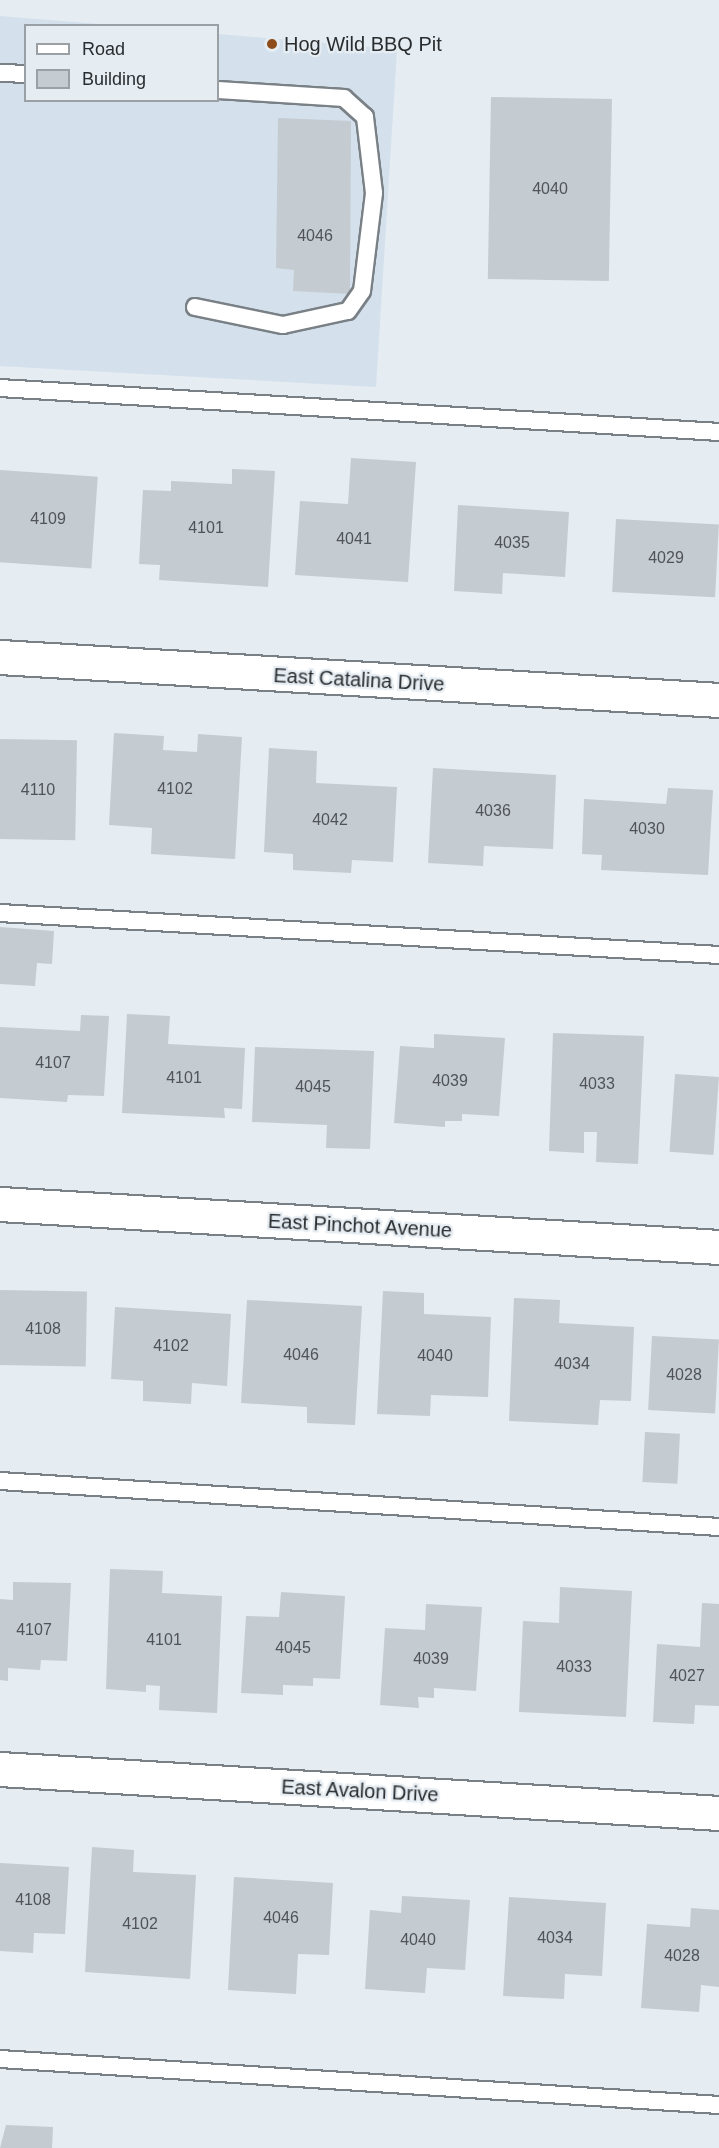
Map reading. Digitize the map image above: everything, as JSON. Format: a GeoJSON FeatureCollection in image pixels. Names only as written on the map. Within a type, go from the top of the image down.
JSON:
{"type":"FeatureCollection","features":[{"type":"Feature","properties":{"kind":"street","name":"East Catalina Drive"},"geometry":{"type":"LineString","coordinates":[[0,657],[719,700]]}},
{"type":"Feature","properties":{"kind":"street","name":"East Pinchot Avenue"},"geometry":{"type":"LineString","coordinates":[[0,1204],[719,1247]]}},
{"type":"Feature","properties":{"kind":"street","name":"East Avalon Drive"},"geometry":{"type":"LineString","coordinates":[[0,1769],[719,1813]]}},
{"type":"Feature","properties":{"kind":"lane"},"geometry":{"type":"LineString","coordinates":[[0,73],[24,74]]}},
{"type":"Feature","properties":{"kind":"lane"},"geometry":{"type":"LineString","coordinates":[[195,307],[283,325],[348,311],[362,291],[374,193],[365,117],[344,98],[219,90]]}},
{"type":"Feature","properties":{"kind":"lane"},"geometry":{"type":"LineString","coordinates":[[0,388],[719,432]]}},
{"type":"Feature","properties":{"kind":"lane"},"geometry":{"type":"LineString","coordinates":[[0,913],[719,955]]}},
{"type":"Feature","properties":{"kind":"lane"},"geometry":{"type":"LineString","coordinates":[[0,1481],[719,1527]]}},
{"type":"Feature","properties":{"kind":"lane"},"geometry":{"type":"LineString","coordinates":[[0,2059],[719,2105]]}},
{"type":"Feature","properties":{"kind":"shaded area"},"geometry":{"type":"Polygon","coordinates":[[[0,16],[99,24],[24,24],[24,102],[219,102],[219,34],[397,49],[376,387],[0,366],[0,16]]]}},
{"type":"Feature","properties":{"kind":"building"},"geometry":{"type":"Polygon","coordinates":[[[491,97],[612,99],[609,281],[488,279],[491,97]]]}},
{"type":"Feature","properties":{"kind":"building"},"geometry":{"type":"Polygon","coordinates":[[[278,118],[351,121],[350,294],[293,291],[294,270],[276,268],[278,118]]]}},
{"type":"Feature","properties":{"kind":"building"},"geometry":{"type":"Polygon","coordinates":[[[351,458],[416,462],[408,582],[295,575],[300,501],[348,504],[351,458]]]}},
{"type":"Feature","properties":{"kind":"building"},"geometry":{"type":"Polygon","coordinates":[[[232,469],[275,471],[268,587],[159,580],[160,565],[139,564],[143,490],[171,491],[171,481],[232,484],[232,469]]]}},
{"type":"Feature","properties":{"kind":"building"},"geometry":{"type":"Polygon","coordinates":[[[0,470],[98,477],[91,569],[0,562],[0,470]]]}},
{"type":"Feature","properties":{"kind":"building"},"geometry":{"type":"Polygon","coordinates":[[[458,505],[569,512],[565,577],[503,573],[502,594],[454,591],[458,505]]]}},
{"type":"Feature","properties":{"kind":"building"},"geometry":{"type":"Polygon","coordinates":[[[616,519],[719,524],[715,597],[612,592],[616,519]]]}},
{"type":"Feature","properties":{"kind":"building"},"geometry":{"type":"Polygon","coordinates":[[[114,733],[164,736],[163,750],[197,752],[198,734],[242,737],[235,859],[151,854],[152,828],[109,825],[114,733]]]}},
{"type":"Feature","properties":{"kind":"building"},"geometry":{"type":"Polygon","coordinates":[[[0,739],[77,740],[75,840],[0,839],[0,739]]]}},
{"type":"Feature","properties":{"kind":"building"},"geometry":{"type":"Polygon","coordinates":[[[269,748],[317,751],[316,783],[397,787],[393,862],[352,860],[351,873],[293,870],[293,854],[264,852],[269,748]]]}},
{"type":"Feature","properties":{"kind":"building"},"geometry":{"type":"Polygon","coordinates":[[[433,768],[556,775],[553,849],[484,846],[483,866],[428,863],[433,768]]]}},
{"type":"Feature","properties":{"kind":"building"},"geometry":{"type":"Polygon","coordinates":[[[668,788],[713,790],[708,875],[601,870],[602,855],[582,854],[584,799],[666,804],[668,788]]]}},
{"type":"Feature","properties":{"kind":"building"},"geometry":{"type":"Polygon","coordinates":[[[0,927],[54,931],[52,964],[37,963],[35,986],[0,984],[0,927]]]}},
{"type":"Feature","properties":{"kind":"building"},"geometry":{"type":"Polygon","coordinates":[[[127,1014],[170,1016],[168,1044],[245,1048],[242,1109],[224,1108],[225,1118],[122,1113],[127,1014]]]}},
{"type":"Feature","properties":{"kind":"building"},"geometry":{"type":"Polygon","coordinates":[[[81,1015],[109,1016],[104,1096],[68,1095],[67,1102],[0,1098],[0,1027],[80,1031],[81,1015]]]}},
{"type":"Feature","properties":{"kind":"building"},"geometry":{"type":"Polygon","coordinates":[[[553,1033],[644,1036],[638,1164],[596,1162],[597,1132],[584,1132],[584,1153],[549,1151],[553,1033]]]}},
{"type":"Feature","properties":{"kind":"building"},"geometry":{"type":"Polygon","coordinates":[[[434,1034],[505,1038],[499,1116],[462,1114],[462,1121],[445,1121],[445,1127],[394,1123],[400,1046],[434,1048],[434,1034]]]}},
{"type":"Feature","properties":{"kind":"building"},"geometry":{"type":"Polygon","coordinates":[[[255,1047],[374,1051],[370,1149],[326,1148],[327,1125],[252,1122],[255,1047]]]}},
{"type":"Feature","properties":{"kind":"building"},"geometry":{"type":"Polygon","coordinates":[[[675,1074],[719,1077],[713,1155],[670,1152],[675,1074]]]}},
{"type":"Feature","properties":{"kind":"building"},"geometry":{"type":"Polygon","coordinates":[[[0,1290],[87,1292],[86,1367],[0,1365],[0,1290]]]}},
{"type":"Feature","properties":{"kind":"building"},"geometry":{"type":"Polygon","coordinates":[[[383,1291],[424,1293],[424,1314],[491,1317],[488,1397],[431,1395],[430,1416],[377,1414],[383,1291]]]}},
{"type":"Feature","properties":{"kind":"building"},"geometry":{"type":"Polygon","coordinates":[[[514,1298],[560,1300],[559,1323],[634,1327],[631,1401],[600,1400],[598,1425],[509,1421],[514,1298]]]}},
{"type":"Feature","properties":{"kind":"building"},"geometry":{"type":"Polygon","coordinates":[[[247,1300],[362,1306],[355,1425],[307,1423],[307,1407],[241,1403],[247,1300]]]}},
{"type":"Feature","properties":{"kind":"building"},"geometry":{"type":"Polygon","coordinates":[[[115,1307],[231,1314],[227,1386],[192,1383],[191,1404],[143,1401],[143,1381],[111,1379],[115,1307]]]}},
{"type":"Feature","properties":{"kind":"building"},"geometry":{"type":"Polygon","coordinates":[[[652,1336],[719,1340],[715,1413],[648,1410],[652,1336]]]}},
{"type":"Feature","properties":{"kind":"building"},"geometry":{"type":"Polygon","coordinates":[[[645,1432],[680,1434],[677,1484],[642,1482],[645,1432]]]}},
{"type":"Feature","properties":{"kind":"building"},"geometry":{"type":"Polygon","coordinates":[[[110,1569],[163,1571],[162,1593],[222,1596],[217,1713],[159,1710],[160,1686],[146,1685],[146,1692],[106,1689],[110,1569]]]}},
{"type":"Feature","properties":{"kind":"building"},"geometry":{"type":"Polygon","coordinates":[[[13,1582],[71,1583],[67,1661],[41,1660],[40,1670],[8,1668],[8,1681],[0,1680],[0,1599],[13,1600],[13,1582]]]}},
{"type":"Feature","properties":{"kind":"building"},"geometry":{"type":"Polygon","coordinates":[[[560,1587],[632,1591],[626,1717],[519,1712],[523,1621],[559,1623],[560,1587]]]}},
{"type":"Feature","properties":{"kind":"building"},"geometry":{"type":"Polygon","coordinates":[[[281,1592],[345,1596],[340,1679],[313,1678],[313,1686],[283,1685],[283,1695],[241,1693],[246,1616],[279,1617],[281,1592]]]}},
{"type":"Feature","properties":{"kind":"building"},"geometry":{"type":"Polygon","coordinates":[[[702,1603],[719,1604],[719,1706],[695,1705],[694,1724],[653,1722],[657,1644],[700,1647],[702,1603]]]}},
{"type":"Feature","properties":{"kind":"building"},"geometry":{"type":"Polygon","coordinates":[[[426,1604],[482,1607],[476,1691],[434,1688],[434,1698],[418,1697],[419,1708],[380,1705],[385,1628],[425,1630],[426,1604]]]}},
{"type":"Feature","properties":{"kind":"building"},"geometry":{"type":"Polygon","coordinates":[[[92,1847],[134,1850],[133,1872],[196,1875],[190,1979],[85,1972],[92,1847]]]}},
{"type":"Feature","properties":{"kind":"building"},"geometry":{"type":"Polygon","coordinates":[[[0,1863],[69,1867],[65,1934],[34,1933],[33,1953],[0,1951],[0,1863]]]}},
{"type":"Feature","properties":{"kind":"building"},"geometry":{"type":"Polygon","coordinates":[[[234,1877],[333,1883],[329,1955],[298,1954],[296,1994],[228,1990],[234,1877]]]}},
{"type":"Feature","properties":{"kind":"building"},"geometry":{"type":"Polygon","coordinates":[[[402,1896],[470,1900],[465,1970],[427,1968],[425,1993],[365,1989],[370,1910],[401,1913],[402,1896]]]}},
{"type":"Feature","properties":{"kind":"building"},"geometry":{"type":"Polygon","coordinates":[[[509,1897],[606,1903],[602,1976],[565,1974],[564,1999],[503,1996],[509,1897]]]}},
{"type":"Feature","properties":{"kind":"building"},"geometry":{"type":"Polygon","coordinates":[[[691,1908],[719,1910],[719,1987],[701,1985],[699,2012],[641,2008],[647,1924],[690,1927],[691,1908]]]}},
{"type":"Feature","properties":{"kind":"building"},"geometry":{"type":"Polygon","coordinates":[[[6,2125],[53,2127],[52,2148],[0,2148],[6,2125]]]}},
{"type":"Feature","properties":{"kind":"place","name":"Hog Wild BBQ Pit"},"geometry":{"type":"Point","coordinates":[272,44]}}]}
